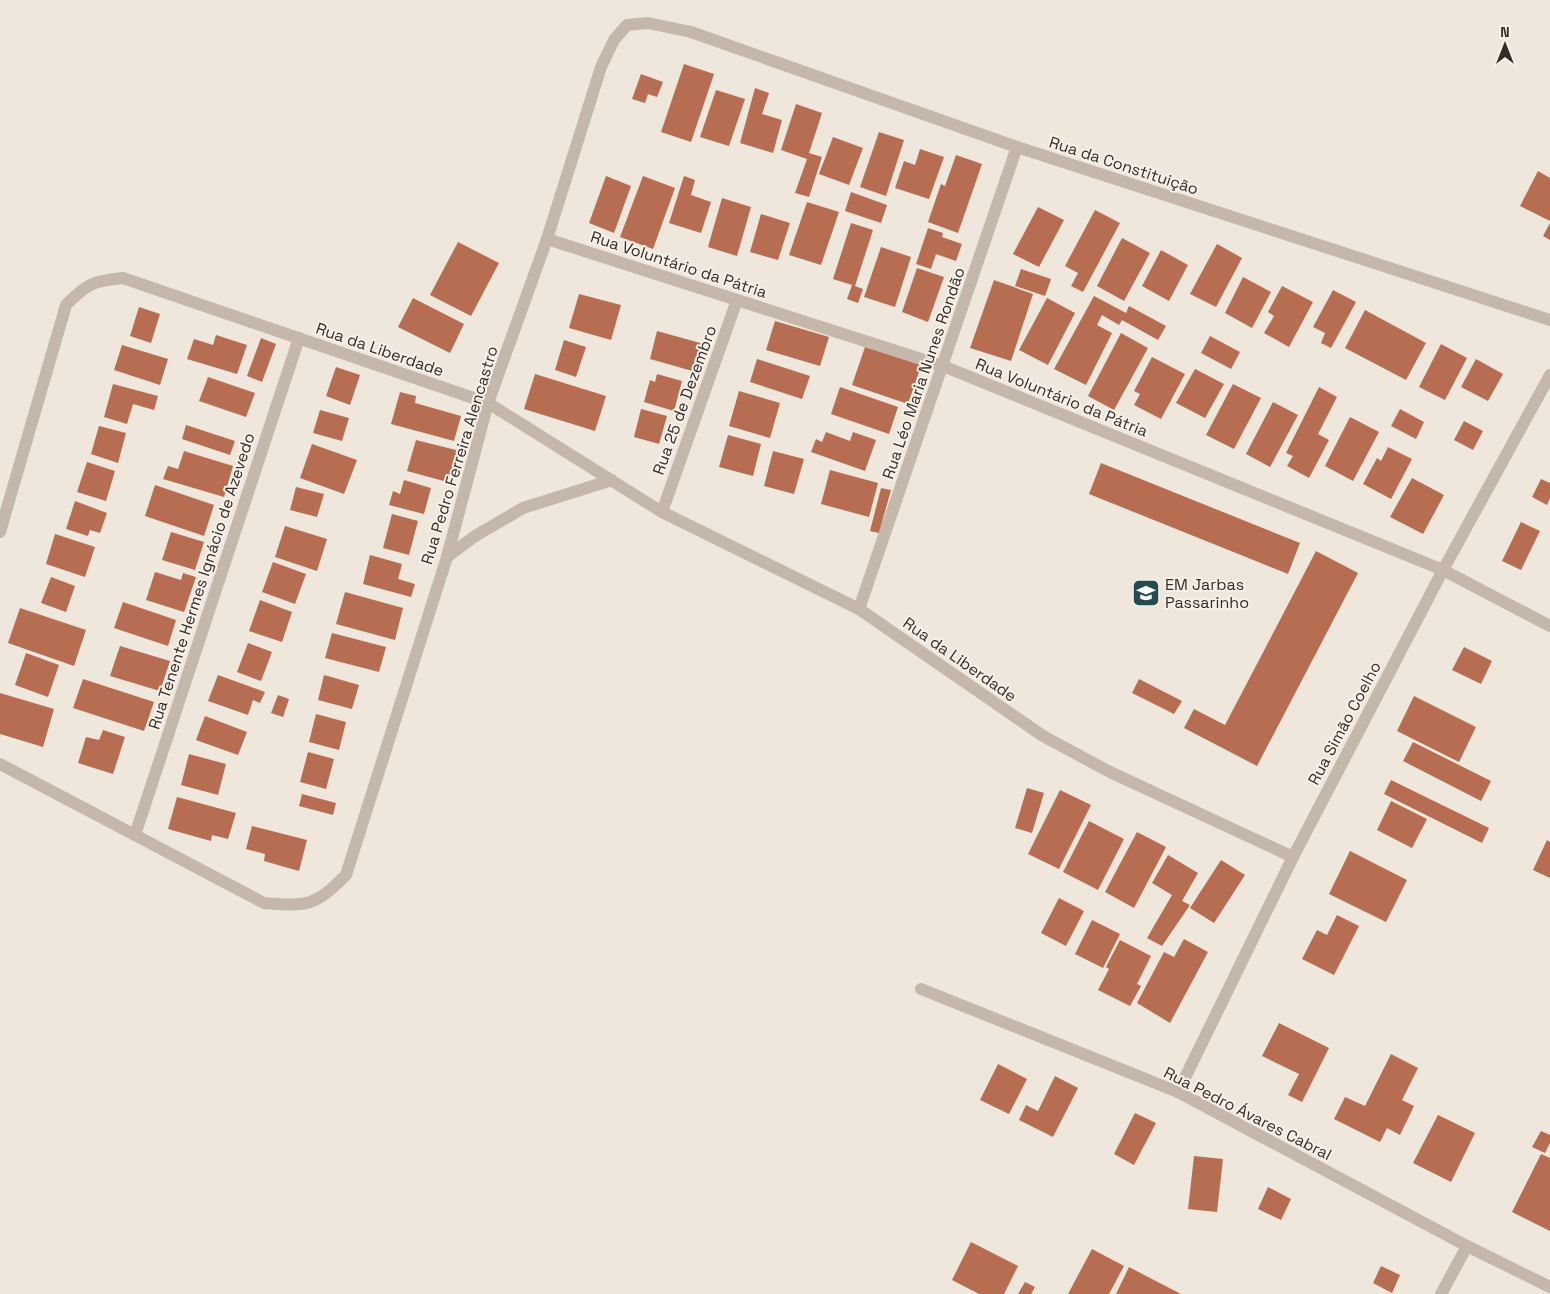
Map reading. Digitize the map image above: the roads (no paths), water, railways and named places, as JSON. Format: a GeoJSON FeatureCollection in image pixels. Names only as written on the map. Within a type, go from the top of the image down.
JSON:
{"type":"FeatureCollection","features":[{"type":"Feature","properties":{"kind":"street","name":"Rua Pedro Ferreira Alencastro"},"geometry":{"type":"LineString","coordinates":[[135,835],[264,903],[300,906],[316,900],[330,891],[346,875],[446,558],[488,403],[547,239],[601,67],[614,40],[627,24],[648,23],[691,32]]}},
{"type":"Feature","properties":{"kind":"street","name":"Rua da Constituição"},"geometry":{"type":"LineString","coordinates":[[691,32],[1017,147],[1550,320]]}},
{"type":"Feature","properties":{"kind":"street","name":"Rua Léo Maria Nunes Rondão"},"geometry":{"type":"LineString","coordinates":[[858,609],[1017,147]]}},
{"type":"Feature","properties":{"kind":"street","name":"Rua Voluntário da Pátria"},"geometry":{"type":"LineString","coordinates":[[547,239],[943,366],[1443,570],[1550,626]]}},
{"type":"Feature","properties":{"kind":"street","name":"Rua da Liberdade"},"geometry":{"type":"LineString","coordinates":[[0,532],[66,305],[83,287],[99,280],[123,278],[488,403],[662,512],[858,609],[1043,736],[1110,772],[1293,857]]}},
{"type":"Feature","properties":{"kind":"street","name":"Rua 25 de Dezembro"},"geometry":{"type":"LineString","coordinates":[[662,512],[737,300]]}},
{"type":"Feature","properties":{"kind":"street","name":"Rua Tenente Hermes Ignácio de Azevedo"},"geometry":{"type":"LineString","coordinates":[[135,835],[298,338]]}},
{"type":"Feature","properties":{"kind":"street","name":"Rua Simão Coelho"},"geometry":{"type":"LineString","coordinates":[[1178,1092],[1293,857],[1443,570],[1550,375]]}},
{"type":"Feature","properties":{"kind":"street"},"geometry":{"type":"LineString","coordinates":[[446,558],[475,536],[524,508],[612,480]]}},
{"type":"Feature","properties":{"kind":"street"},"geometry":{"type":"LineString","coordinates":[[0,764],[135,835]]}},
{"type":"Feature","properties":{"kind":"street","name":"Rua Pedro Ávares Cabral"},"geometry":{"type":"LineString","coordinates":[[921,989],[1178,1092],[1466,1246],[1550,1287]]}},
{"type":"Feature","properties":{"kind":"street"},"geometry":{"type":"LineString","coordinates":[[1442,1294],[1466,1246]]}},
{"type":"Feature","properties":{"kind":"place","name":"EM Jarbas Passarinho"},"geometry":{"type":"Point","coordinates":[1146,593]}}]}
